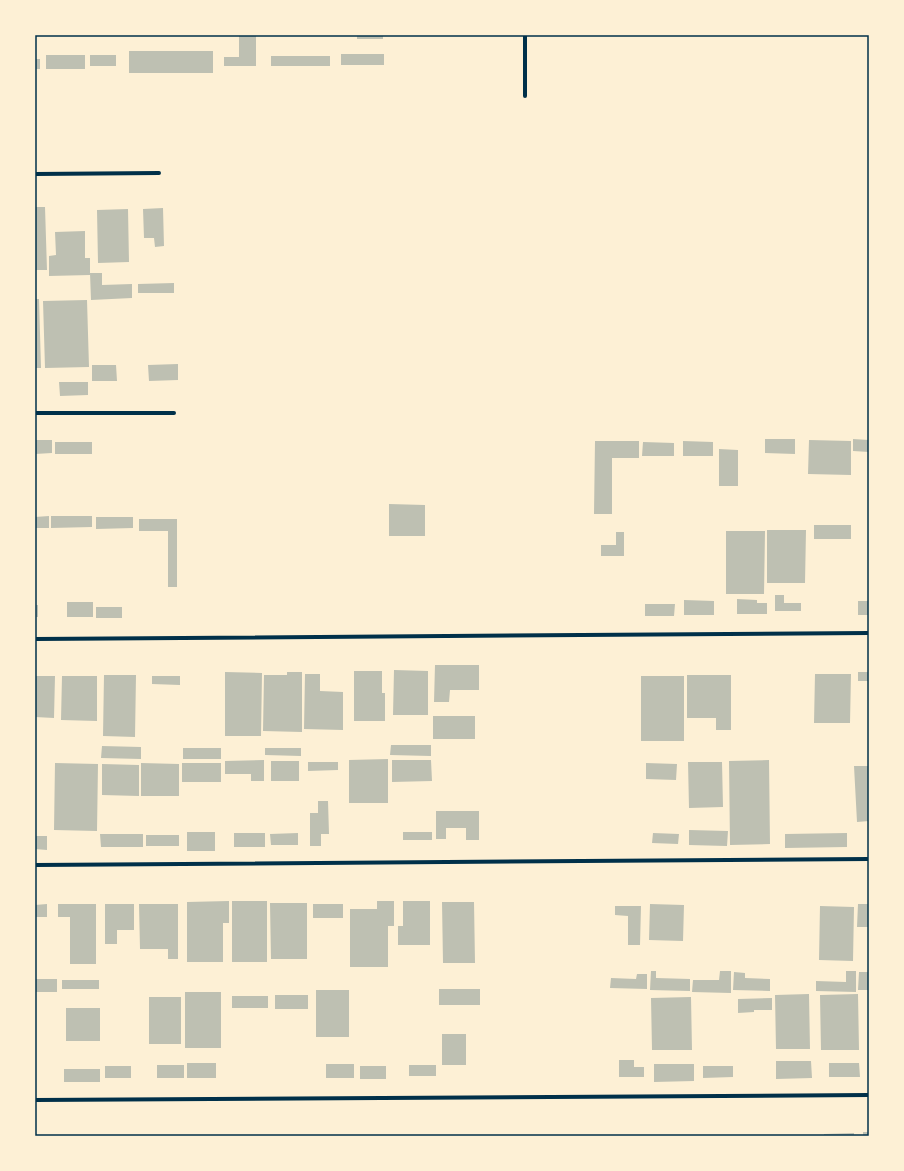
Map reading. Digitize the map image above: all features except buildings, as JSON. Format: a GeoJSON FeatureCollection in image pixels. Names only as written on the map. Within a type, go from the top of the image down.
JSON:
{"type":"FeatureCollection","features":[{"type":"Feature","properties":{"kind":"street"},"geometry":{"type":"LineString","coordinates":[[525,35],[525,96]]}},
{"type":"Feature","properties":{"kind":"street"},"geometry":{"type":"LineString","coordinates":[[35,174],[160,173]]}},
{"type":"Feature","properties":{"kind":"street"},"geometry":{"type":"LineString","coordinates":[[35,413],[174,413]]}},
{"type":"Feature","properties":{"kind":"street"},"geometry":{"type":"LineString","coordinates":[[35,639],[869,633]]}},
{"type":"Feature","properties":{"kind":"street"},"geometry":{"type":"LineString","coordinates":[[35,865],[869,859]]}},
{"type":"Feature","properties":{"kind":"street"},"geometry":{"type":"LineString","coordinates":[[35,1100],[869,1095]]}}]}
